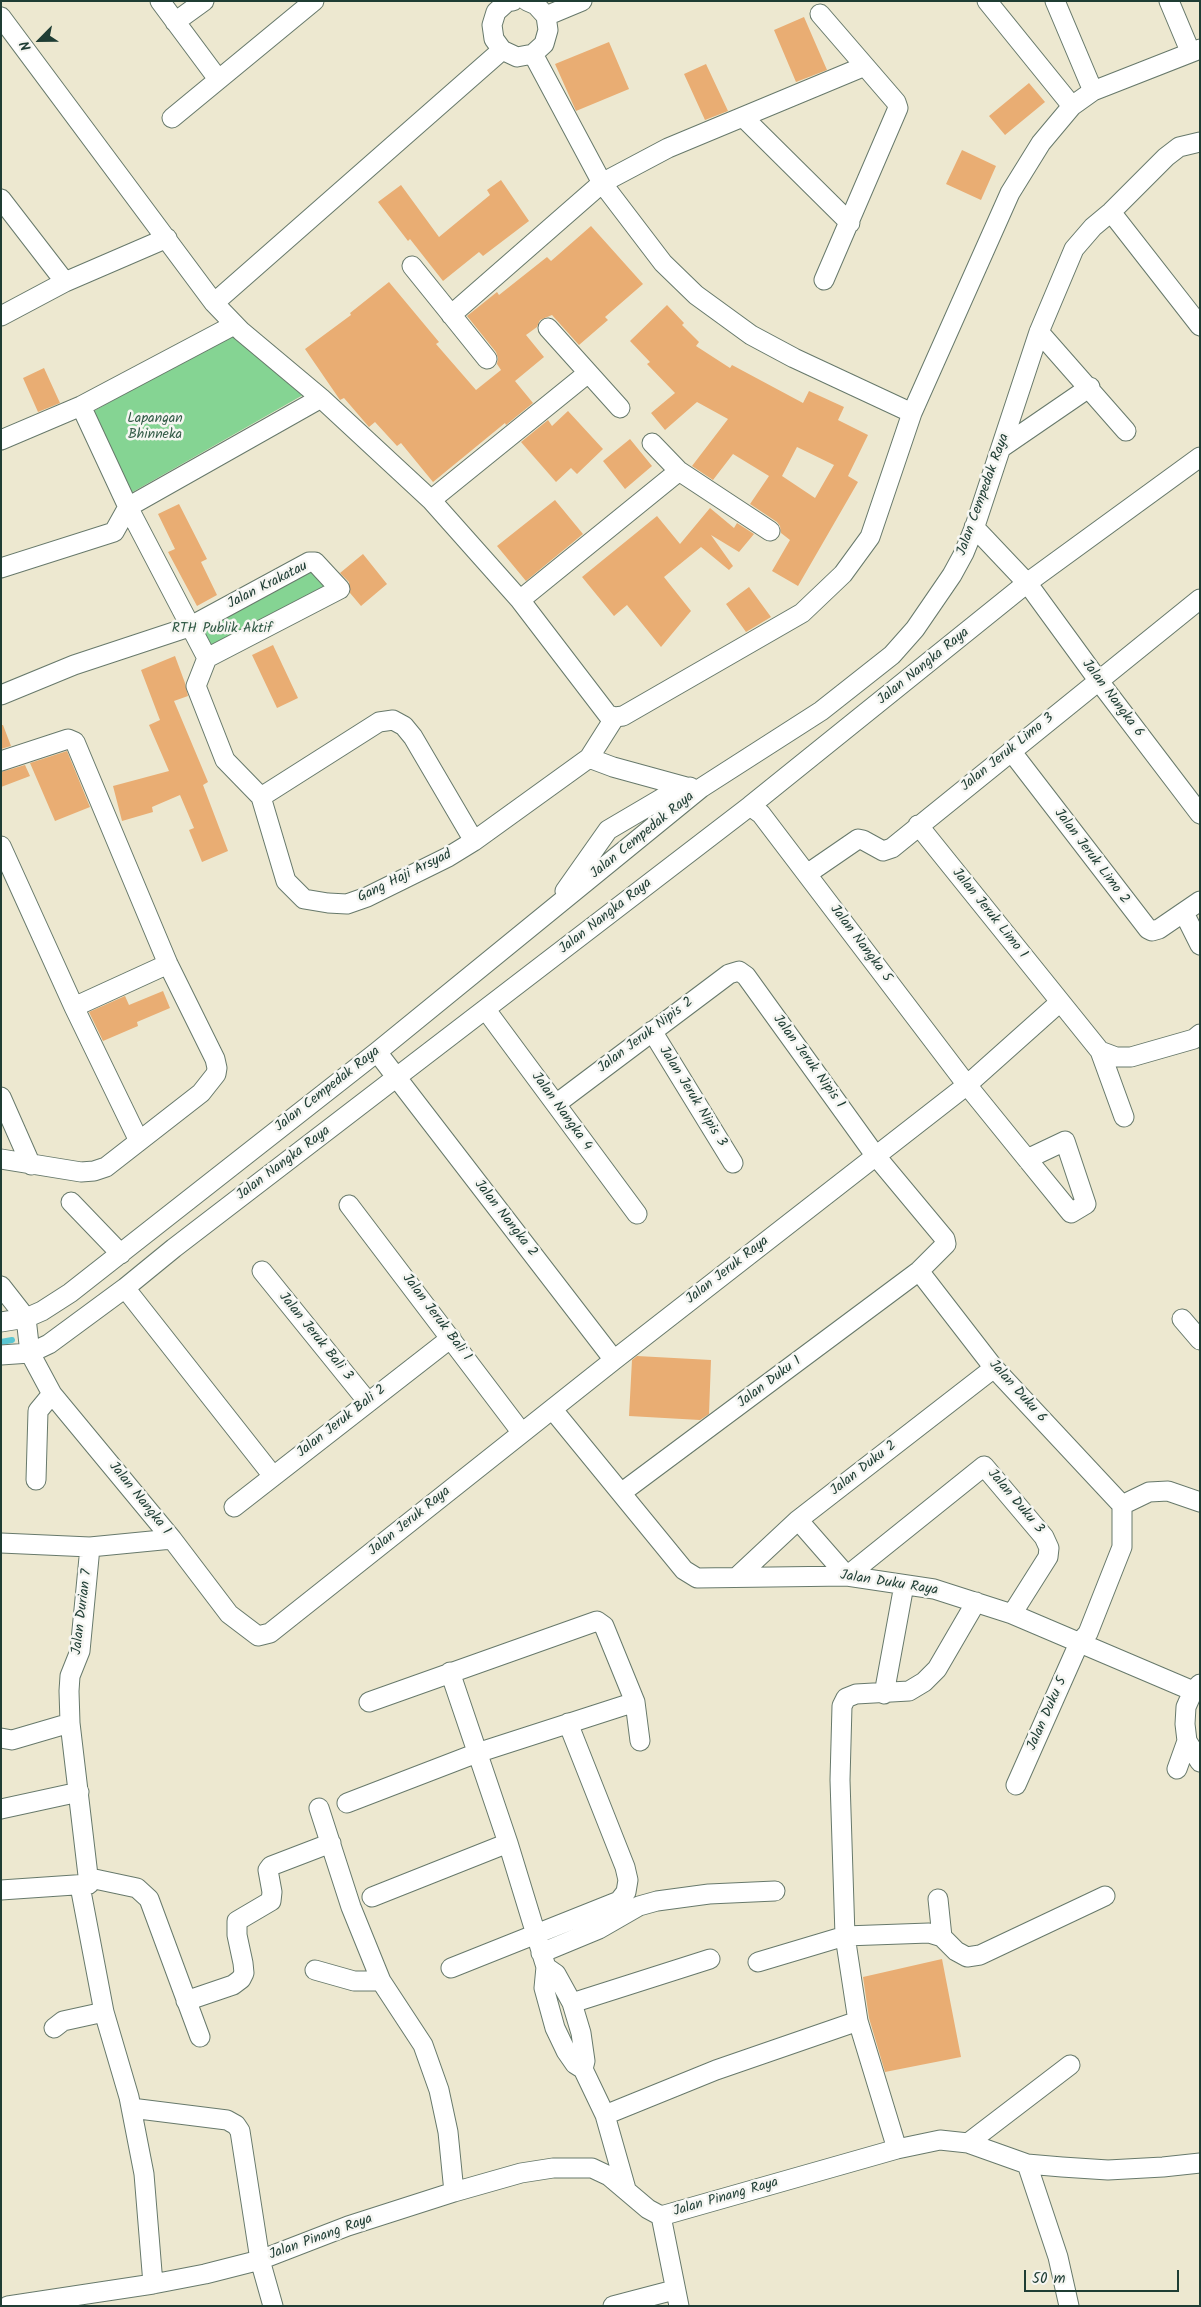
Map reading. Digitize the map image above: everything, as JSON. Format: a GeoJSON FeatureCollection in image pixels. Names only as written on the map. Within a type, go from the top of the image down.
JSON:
{"type":"FeatureCollection","features":[{"type":"Feature","properties":{"kind":"street"},"geometry":{"type":"LineString","coordinates":[[160,1],[218,79]]}},
{"type":"Feature","properties":{"kind":"street"},"geometry":{"type":"LineString","coordinates":[[175,22],[204,1]]}},
{"type":"Feature","properties":{"kind":"street"},"geometry":{"type":"LineString","coordinates":[[172,118],[314,1]]}},
{"type":"Feature","properties":{"kind":"street"},"geometry":{"type":"LineString","coordinates":[[513,1],[494,6],[492,25],[494,39],[502,50],[517,56],[533,54],[544,44],[548,30],[546,16],[536,5],[527,1]]}},
{"type":"Feature","properties":{"kind":"street"},"geometry":{"type":"LineString","coordinates":[[546,16],[582,1]]}},
{"type":"Feature","properties":{"kind":"street"},"geometry":{"type":"LineString","coordinates":[[987,1],[1072,106]]}},
{"type":"Feature","properties":{"kind":"street"},"geometry":{"type":"LineString","coordinates":[[1055,1],[1093,91]]}},
{"type":"Feature","properties":{"kind":"street"},"geometry":{"type":"LineString","coordinates":[[1,18],[214,303],[234,325],[321,398],[431,500],[520,600],[608,715],[615,717],[623,716],[802,613],[831,587],[857,557],[870,537],[912,413],[1010,193],[1041,143],[1072,106],[1093,91],[1195,50],[1169,1]]}},
{"type":"Feature","properties":{"kind":"street"},"geometry":{"type":"LineString","coordinates":[[820,14],[896,102],[898,108],[824,280]]}},
{"type":"Feature","properties":{"kind":"street"},"geometry":{"type":"LineString","coordinates":[[214,303],[502,50]]}},
{"type":"Feature","properties":{"kind":"street"},"geometry":{"type":"LineString","coordinates":[[533,54],[602,183],[663,263],[696,295],[750,335],[794,358],[912,413]]}},
{"type":"Feature","properties":{"kind":"street"},"geometry":{"type":"LineString","coordinates":[[451,315],[602,183],[668,148],[865,66]]}},
{"type":"Feature","properties":{"kind":"street"},"geometry":{"type":"LineString","coordinates":[[743,117],[850,223]]}},
{"type":"Feature","properties":{"kind":"street","name":"Jalan Cempedak Raya"},"geometry":{"type":"LineString","coordinates":[[1,1322],[26,1318],[42,1312],[63,1298],[377,1052],[551,910],[693,787],[821,711],[892,655],[915,629],[952,574],[974,527],[1039,332],[1074,249],[1092,227],[1110,212],[1166,156],[1179,147],[1200,142]]}},
{"type":"Feature","properties":{"kind":"street"},"geometry":{"type":"LineString","coordinates":[[1,199],[65,282]]}},
{"type":"Feature","properties":{"kind":"street"},"geometry":{"type":"LineString","coordinates":[[1110,212],[1200,326]]}},
{"type":"Feature","properties":{"kind":"street"},"geometry":{"type":"LineString","coordinates":[[1,316],[65,282],[167,238]]}},
{"type":"Feature","properties":{"kind":"street"},"geometry":{"type":"LineString","coordinates":[[412,266],[487,359]]}},
{"type":"Feature","properties":{"kind":"street"},"geometry":{"type":"LineString","coordinates":[[1,440],[81,406],[234,325]]}},
{"type":"Feature","properties":{"kind":"street"},"geometry":{"type":"LineString","coordinates":[[548,328],[620,408]]}},
{"type":"Feature","properties":{"kind":"street"},"geometry":{"type":"LineString","coordinates":[[1039,332],[1090,387],[1126,431]]}},
{"type":"Feature","properties":{"kind":"street"},"geometry":{"type":"LineString","coordinates":[[431,500],[588,373]]}},
{"type":"Feature","properties":{"kind":"street"},"geometry":{"type":"LineString","coordinates":[[1001,448],[1090,387]]}},
{"type":"Feature","properties":{"kind":"street"},"geometry":{"type":"LineString","coordinates":[[1,568],[114,532],[128,507],[321,398]]}},
{"type":"Feature","properties":{"kind":"street"},"geometry":{"type":"LineString","coordinates":[[81,406],[128,507],[189,627],[207,658]]}},
{"type":"Feature","properties":{"kind":"street"},"geometry":{"type":"LineString","coordinates":[[652,443],[680,471],[770,531]]}},
{"type":"Feature","properties":{"kind":"street","name":"Jalan Nangka Raya"},"geometry":{"type":"LineString","coordinates":[[1,1355],[30,1353],[49,1344],[125,1288],[174,1248],[750,806],[1027,583],[1200,457]]}},
{"type":"Feature","properties":{"kind":"street"},"geometry":{"type":"LineString","coordinates":[[520,600],[680,471]]}},
{"type":"Feature","properties":{"kind":"street","name":"Jalan Nangka 6"},"geometry":{"type":"LineString","coordinates":[[974,527],[1027,583],[1200,814]]}},
{"type":"Feature","properties":{"kind":"street","name":"Jalan Krakatau"},"geometry":{"type":"LineString","coordinates":[[189,627],[309,562],[315,562],[340,589],[207,658]]}},
{"type":"Feature","properties":{"kind":"street","name":"Jalan Jeruk Limo 3"},"geometry":{"type":"LineString","coordinates":[[807,874],[858,839],[883,851],[892,848],[1098,680],[1197,608]]}},
{"type":"Feature","properties":{"kind":"street"},"geometry":{"type":"LineString","coordinates":[[1,695],[74,665],[189,627]]}},
{"type":"Feature","properties":{"kind":"street","name":"Gang Haji Arsyad"},"geometry":{"type":"LineString","coordinates":[[207,658],[196,686],[225,760],[261,798],[286,880],[304,899],[328,904],[347,904],[448,857],[474,841],[588,758]]}},
{"type":"Feature","properties":{"kind":"street"},"geometry":{"type":"LineString","coordinates":[[821,711],[841,734]]}},
{"type":"Feature","properties":{"kind":"street"},"geometry":{"type":"LineString","coordinates":[[615,717],[588,758],[613,767],[693,787]]}},
{"type":"Feature","properties":{"kind":"street"},"geometry":{"type":"LineString","coordinates":[[261,798],[379,722],[393,720],[404,726],[413,737],[474,841]]}},
{"type":"Feature","properties":{"kind":"street"},"geometry":{"type":"LineString","coordinates":[[1,761],[68,739],[75,742],[168,964],[215,1059],[217,1068],[216,1074],[202,1093],[106,1167],[94,1171],[81,1172],[32,1165],[1,1158]]}},
{"type":"Feature","properties":{"kind":"street","name":"Jalan Jeruk Limo 2"},"geometry":{"type":"LineString","coordinates":[[1011,751],[1148,929],[1152,931],[1158,929],[1184,913]]}},
{"type":"Feature","properties":{"kind":"street"},"geometry":{"type":"LineString","coordinates":[[551,910],[608,830],[635,813],[693,787]]}},
{"type":"Feature","properties":{"kind":"street","name":"Jalan Nangka 5"},"geometry":{"type":"LineString","coordinates":[[750,806],[761,814],[967,1085],[1027,1159]]}},
{"type":"Feature","properties":{"kind":"street","name":"Jalan Jeruk Limo 1"},"geometry":{"type":"LineString","coordinates":[[918,825],[1060,1002]]}},
{"type":"Feature","properties":{"kind":"street"},"geometry":{"type":"LineString","coordinates":[[1,846],[6,870],[140,1141]]}},
{"type":"Feature","properties":{"kind":"street"},"geometry":{"type":"LineString","coordinates":[[1200,901],[1184,913],[1200,945]]}},
{"type":"Feature","properties":{"kind":"street"},"geometry":{"type":"LineString","coordinates":[[74,1007],[168,964]]}},
{"type":"Feature","properties":{"kind":"street","name":"Jalan Jeruk Nipis 2"},"geometry":{"type":"LineString","coordinates":[[556,1104],[729,974],[739,971]]}},
{"type":"Feature","properties":{"kind":"street","name":"Jalan Jeruk Nipis 1"},"geometry":{"type":"LineString","coordinates":[[739,971],[746,976],[875,1155],[945,1239],[946,1244],[944,1248],[919,1271]]}},
{"type":"Feature","properties":{"kind":"street"},"geometry":{"type":"LineString","coordinates":[[1060,1002],[1100,1051],[1124,1117]]}},
{"type":"Feature","properties":{"kind":"street","name":"Jalan Jeruk Raya"},"geometry":{"type":"LineString","coordinates":[[258,1636],[270,1633],[614,1360],[967,1085],[1060,1002]]}},
{"type":"Feature","properties":{"kind":"street","name":"Jalan Nangka 4"},"geometry":{"type":"LineString","coordinates":[[486,1010],[636,1214]]}},
{"type":"Feature","properties":{"kind":"street","name":"Jalan Jeruk Nipis 3"},"geometry":{"type":"LineString","coordinates":[[652,1031],[733,1163]]}},
{"type":"Feature","properties":{"kind":"street"},"geometry":{"type":"LineString","coordinates":[[1100,1051],[1116,1057],[1131,1057],[1194,1039],[1200,1034]]}},
{"type":"Feature","properties":{"kind":"street","name":"Jalan Nangka 2"},"geometry":{"type":"LineString","coordinates":[[377,1052],[614,1360]]}},
{"type":"Feature","properties":{"kind":"street"},"geometry":{"type":"LineString","coordinates":[[1,1097],[32,1165]]}},
{"type":"Feature","properties":{"kind":"street"},"geometry":{"type":"LineString","coordinates":[[71,1202],[120,1254]]}},
{"type":"Feature","properties":{"kind":"street","name":"Jalan Jeruk Bali 1"},"geometry":{"type":"LineString","coordinates":[[349,1205],[522,1433]]}},
{"type":"Feature","properties":{"kind":"street","name":"Jalan Jeruk Bali 3"},"geometry":{"type":"LineString","coordinates":[[262,1271],[368,1402]]}},
{"type":"Feature","properties":{"kind":"street","name":"Jalan Duku 6"},"geometry":{"type":"LineString","coordinates":[[919,1271],[994,1368],[1122,1505]]}},
{"type":"Feature","properties":{"kind":"street","name":"Jalan Duku 1"},"geometry":{"type":"LineString","coordinates":[[621,1493],[919,1271]]}},
{"type":"Feature","properties":{"kind":"street"},"geometry":{"type":"LineString","coordinates":[[1,1286],[26,1318],[30,1353]]}},
{"type":"Feature","properties":{"kind":"street"},"geometry":{"type":"LineString","coordinates":[[125,1288],[273,1476]]}},
{"type":"Feature","properties":{"kind":"street"},"geometry":{"type":"LineString","coordinates":[[1182,1319],[1200,1340]]}},
{"type":"Feature","properties":{"kind":"street","name":"Jalan Jeruk Bali 2"},"geometry":{"type":"LineString","coordinates":[[234,1508],[451,1338]]}},
{"type":"Feature","properties":{"kind":"street","name":"Jalan Nangka 1"},"geometry":{"type":"LineString","coordinates":[[30,1353],[52,1394],[172,1540],[229,1614],[258,1636]]}},
{"type":"Feature","properties":{"kind":"street","name":"Jalan Duku 2"},"geometry":{"type":"LineString","coordinates":[[738,1576],[798,1520],[994,1368]]}},
{"type":"Feature","properties":{"kind":"street"},"geometry":{"type":"LineString","coordinates":[[36,1480],[38,1411],[52,1394]]}},
{"type":"Feature","properties":{"kind":"street","name":"Jalan Duku Raya"},"geometry":{"type":"LineString","coordinates":[[553,1410],[684,1570],[697,1578],[847,1576],[934,1589],[1084,1638],[1197,1688]]}},
{"type":"Feature","properties":{"kind":"street","name":"Jalan Duku 3"},"geometry":{"type":"LineString","coordinates":[[847,1576],[984,1466],[1044,1537],[1049,1548],[1048,1557],[1012,1614]]}},
{"type":"Feature","properties":{"kind":"street"},"geometry":{"type":"LineString","coordinates":[[1084,1638],[1122,1547],[1122,1505],[1149,1492],[1168,1491],[1200,1502]]}},
{"type":"Feature","properties":{"kind":"street"},"geometry":{"type":"LineString","coordinates":[[798,1520],[847,1576]]}},
{"type":"Feature","properties":{"kind":"street"},"geometry":{"type":"LineString","coordinates":[[1,1543],[90,1547],[172,1540]]}},
{"type":"Feature","properties":{"kind":"street","name":"Jalan Durian 7"},"geometry":{"type":"LineString","coordinates":[[70,1723],[70,1676],[80,1651],[90,1547]]}},
{"type":"Feature","properties":{"kind":"street"},"geometry":{"type":"LineString","coordinates":[[884,1694],[904,1585]]}},
{"type":"Feature","properties":{"kind":"street"},"geometry":{"type":"LineString","coordinates":[[897,2149],[858,2021],[846,1936],[840,1780],[842,1706],[846,1698],[856,1694],[884,1694],[909,1691],[924,1682],[937,1669],[976,1602]]}},
{"type":"Feature","properties":{"kind":"street"},"geometry":{"type":"LineString","coordinates":[[369,1702],[597,1621],[604,1626],[635,1702],[640,1741]]}},
{"type":"Feature","properties":{"kind":"street","name":"Jalan Duku 5"},"geometry":{"type":"LineString","coordinates":[[1016,1785],[1084,1638]]}},
{"type":"Feature","properties":{"kind":"street"},"geometry":{"type":"LineString","coordinates":[[450,1672],[508,1843],[543,1960],[544,1988],[555,2028],[575,2064],[583,2069],[605,2115],[626,2189]]}},
{"type":"Feature","properties":{"kind":"street"},"geometry":{"type":"LineString","coordinates":[[1197,1688],[1186,1707],[1184,1724],[1187,1742],[1200,1762]]}},
{"type":"Feature","properties":{"kind":"street"},"geometry":{"type":"LineString","coordinates":[[347,1803],[477,1754],[635,1702]]}},
{"type":"Feature","properties":{"kind":"street"},"geometry":{"type":"LineString","coordinates":[[1,1738],[12,1740],[70,1723],[79,1792],[85,1882],[95,1954],[104,2012],[131,2108],[144,2174],[153,2284]]}},
{"type":"Feature","properties":{"kind":"street"},"geometry":{"type":"LineString","coordinates":[[451,1968],[619,1901],[626,1892],[628,1880],[625,1867],[568,1724]]}},
{"type":"Feature","properties":{"kind":"street"},"geometry":{"type":"LineString","coordinates":[[1177,1769],[1187,1742]]}},
{"type":"Feature","properties":{"kind":"street"},"geometry":{"type":"LineString","coordinates":[[1,1809],[79,1792]]}},
{"type":"Feature","properties":{"kind":"street"},"geometry":{"type":"LineString","coordinates":[[319,1808],[351,1907],[381,1982],[423,2045],[439,2090],[448,2132],[454,2192]]}},
{"type":"Feature","properties":{"kind":"street"},"geometry":{"type":"LineString","coordinates":[[186,2001],[233,1985],[241,1979],[244,1963],[237,1935],[237,1921],[271,1902],[272,1892],[268,1870],[271,1866],[331,1843]]}},
{"type":"Feature","properties":{"kind":"street"},"geometry":{"type":"LineString","coordinates":[[372,1897],[508,1843]]}},
{"type":"Feature","properties":{"kind":"street"},"geometry":{"type":"LineString","coordinates":[[1,1890],[85,1882],[137,1888],[149,1899],[200,2037]]}},
{"type":"Feature","properties":{"kind":"street"},"geometry":{"type":"LineString","coordinates":[[543,1960],[639,1906],[652,1902],[709,1894],[775,1891]]}},
{"type":"Feature","properties":{"kind":"street"},"geometry":{"type":"LineString","coordinates":[[758,1962],[846,1936],[929,1933],[942,1937],[956,1951],[967,1957],[980,1955],[1105,1896]]}},
{"type":"Feature","properties":{"kind":"street"},"geometry":{"type":"LineString","coordinates":[[938,1898],[942,1937]]}},
{"type":"Feature","properties":{"kind":"street"},"geometry":{"type":"LineString","coordinates":[[543,1960],[556,1974],[572,2003],[581,2033],[585,2061],[583,2069]]}},
{"type":"Feature","properties":{"kind":"street"},"geometry":{"type":"LineString","coordinates":[[572,2003],[710,1960]]}},
{"type":"Feature","properties":{"kind":"street"},"geometry":{"type":"LineString","coordinates":[[315,1970],[354,1981],[381,1982]]}},
{"type":"Feature","properties":{"kind":"street"},"geometry":{"type":"LineString","coordinates":[[54,2028],[63,2021],[104,2012]]}},
{"type":"Feature","properties":{"kind":"street"},"geometry":{"type":"LineString","coordinates":[[605,2115],[716,2070],[858,2021]]}},
{"type":"Feature","properties":{"kind":"street"},"geometry":{"type":"LineString","coordinates":[[968,2142],[1070,2065]]}},
{"type":"Feature","properties":{"kind":"street"},"geometry":{"type":"LineString","coordinates":[[131,2108],[226,2120],[236,2125],[240,2131],[260,2260],[273,2306]]}},
{"type":"Feature","properties":{"kind":"street","name":"Jalan Pinang Raya"},"geometry":{"type":"LineString","coordinates":[[8,2306],[95,2300],[153,2284],[205,2274],[260,2260],[348,2226],[454,2192],[521,2173],[553,2168],[592,2168],[609,2176],[648,2209],[660,2216],[897,2149],[940,2140],[968,2142],[1027,2164],[1108,2170],[1200,2163]]}},
{"type":"Feature","properties":{"kind":"street"},"geometry":{"type":"LineString","coordinates":[[1027,2164],[1058,2257],[1069,2306]]}},
{"type":"Feature","properties":{"kind":"street"},"geometry":{"type":"LineString","coordinates":[[613,2306],[676,2298],[660,2216]]}},
{"type":"Feature","properties":{"kind":"green space","name":"Lapangan Bhinneka"},"geometry":{"type":"Polygon","coordinates":[[[232,334],[303,395],[131,493],[92,412],[232,334]]]}},
{"type":"Feature","properties":{"kind":"green space","name":"RTH Publik Aktif"},"geometry":{"type":"Polygon","coordinates":[[[315,562],[340,589],[207,658],[187,628],[315,562]]]}},
{"type":"Feature","properties":{"kind":"building"},"geometry":{"type":"Polygon","coordinates":[[[804,17],[827,70],[796,82],[774,30],[804,17]]]}},
{"type":"Feature","properties":{"kind":"building"},"geometry":{"type":"Polygon","coordinates":[[[609,42],[629,89],[576,111],[555,64],[609,42]]]}},
{"type":"Feature","properties":{"kind":"building"},"geometry":{"type":"Polygon","coordinates":[[[706,64],[728,111],[705,120],[684,74],[706,64]]]}},
{"type":"Feature","properties":{"kind":"building"},"geometry":{"type":"Polygon","coordinates":[[[1029,83],[1045,102],[1005,135],[989,116],[1029,83]]]}},
{"type":"Feature","properties":{"kind":"building"},"geometry":{"type":"Polygon","coordinates":[[[962,150],[996,166],[981,200],[946,184],[962,150]]]}},
{"type":"Feature","properties":{"kind":"building"},"geometry":{"type":"Polygon","coordinates":[[[501,180],[529,221],[483,256],[479,252],[443,281],[410,239],[408,241],[378,202],[401,185],[439,237],[490,195],[487,190],[501,180]]]}},
{"type":"Feature","properties":{"kind":"building"},"geometry":{"type":"Polygon","coordinates":[[[591,226],[643,284],[605,317],[608,320],[579,345],[552,315],[540,320],[537,327],[526,335],[544,357],[515,381],[533,403],[506,425],[505,423],[433,482],[401,443],[397,446],[375,422],[369,427],[344,398],[340,400],[305,349],[351,315],[350,313],[389,282],[439,342],[436,344],[476,390],[501,370],[497,364],[496,352],[467,316],[497,292],[499,295],[547,257],[551,261],[591,226]]]}},
{"type":"Feature","properties":{"kind":"building"},"geometry":{"type":"Polygon","coordinates":[[[667,305],[684,323],[682,325],[699,342],[696,346],[730,368],[732,365],[803,403],[809,391],[844,407],[838,420],[868,435],[848,476],[858,482],[798,586],[772,571],[790,540],[781,533],[777,522],[750,504],[769,476],[733,454],[713,480],[692,466],[728,419],[697,402],[665,430],[651,413],[675,393],[647,364],[650,362],[630,341],[667,305]],[[797,447],[782,476],[815,498],[834,465],[797,447]]]}},
{"type":"Feature","properties":{"kind":"building"},"geometry":{"type":"Polygon","coordinates":[[[44,368],[60,403],[38,412],[23,378],[44,368]]]}},
{"type":"Feature","properties":{"kind":"building"},"geometry":{"type":"Polygon","coordinates":[[[568,411],[603,449],[577,474],[571,468],[556,482],[521,442],[548,420],[552,426],[568,411]]]}},
{"type":"Feature","properties":{"kind":"building"},"geometry":{"type":"Polygon","coordinates":[[[630,439],[652,466],[625,489],[603,461],[630,439]]]}},
{"type":"Feature","properties":{"kind":"building"},"geometry":{"type":"Polygon","coordinates":[[[555,500],[583,534],[526,581],[497,546],[555,500]]]}},
{"type":"Feature","properties":{"kind":"building"},"geometry":{"type":"Polygon","coordinates":[[[179,504],[207,559],[201,562],[217,595],[197,606],[168,552],[175,549],[158,514],[179,504]]]}},
{"type":"Feature","properties":{"kind":"building"},"geometry":{"type":"Polygon","coordinates":[[[710,508],[734,528],[737,523],[754,534],[739,552],[711,535],[733,566],[729,570],[701,547],[664,577],[691,611],[661,647],[627,605],[614,616],[582,577],[657,516],[680,544],[710,508]]]}},
{"type":"Feature","properties":{"kind":"building"},"geometry":{"type":"Polygon","coordinates":[[[363,554],[387,584],[361,606],[350,593],[349,582],[340,573],[363,554]]]}},
{"type":"Feature","properties":{"kind":"building"},"geometry":{"type":"Polygon","coordinates":[[[749,587],[771,617],[746,632],[726,604],[749,587]]]}},
{"type":"Feature","properties":{"kind":"building"},"geometry":{"type":"Polygon","coordinates":[[[273,645],[298,698],[277,708],[252,655],[273,645]]]}},
{"type":"Feature","properties":{"kind":"building"},"geometry":{"type":"Polygon","coordinates":[[[175,656],[188,696],[174,701],[208,782],[203,785],[228,851],[202,862],[189,830],[194,828],[180,795],[152,807],[153,812],[122,821],[113,786],[169,771],[149,725],[160,720],[141,670],[175,656]]]}},
{"type":"Feature","properties":{"kind":"building"},"geometry":{"type":"Polygon","coordinates":[[[1,725],[3,725],[11,746],[1,749],[1,725]]]}},
{"type":"Feature","properties":{"kind":"building"},"geometry":{"type":"Polygon","coordinates":[[[67,751],[90,807],[55,821],[30,763],[67,751]]]}},
{"type":"Feature","properties":{"kind":"building"},"geometry":{"type":"Polygon","coordinates":[[[25,765],[30,776],[1,787],[1,772],[25,765]]]}},
{"type":"Feature","properties":{"kind":"building"},"geometry":{"type":"Polygon","coordinates":[[[163,991],[170,1008],[137,1022],[138,1026],[103,1041],[89,1012],[125,996],[129,1005],[163,991]]]}},
{"type":"Feature","properties":{"kind":"building"},"geometry":{"type":"Polygon","coordinates":[[[637,1356],[711,1360],[709,1414],[700,1420],[629,1416],[632,1360],[637,1356]]]}},
{"type":"Feature","properties":{"kind":"building"},"geometry":{"type":"Polygon","coordinates":[[[942,1959],[961,2057],[885,2072],[869,2018],[863,1977],[942,1959]]]}},
{"type":"Feature","properties":{"kind":"waterway"},"geometry":{"type":"LineString","coordinates":[[1,1342],[12,1340]]}}]}
